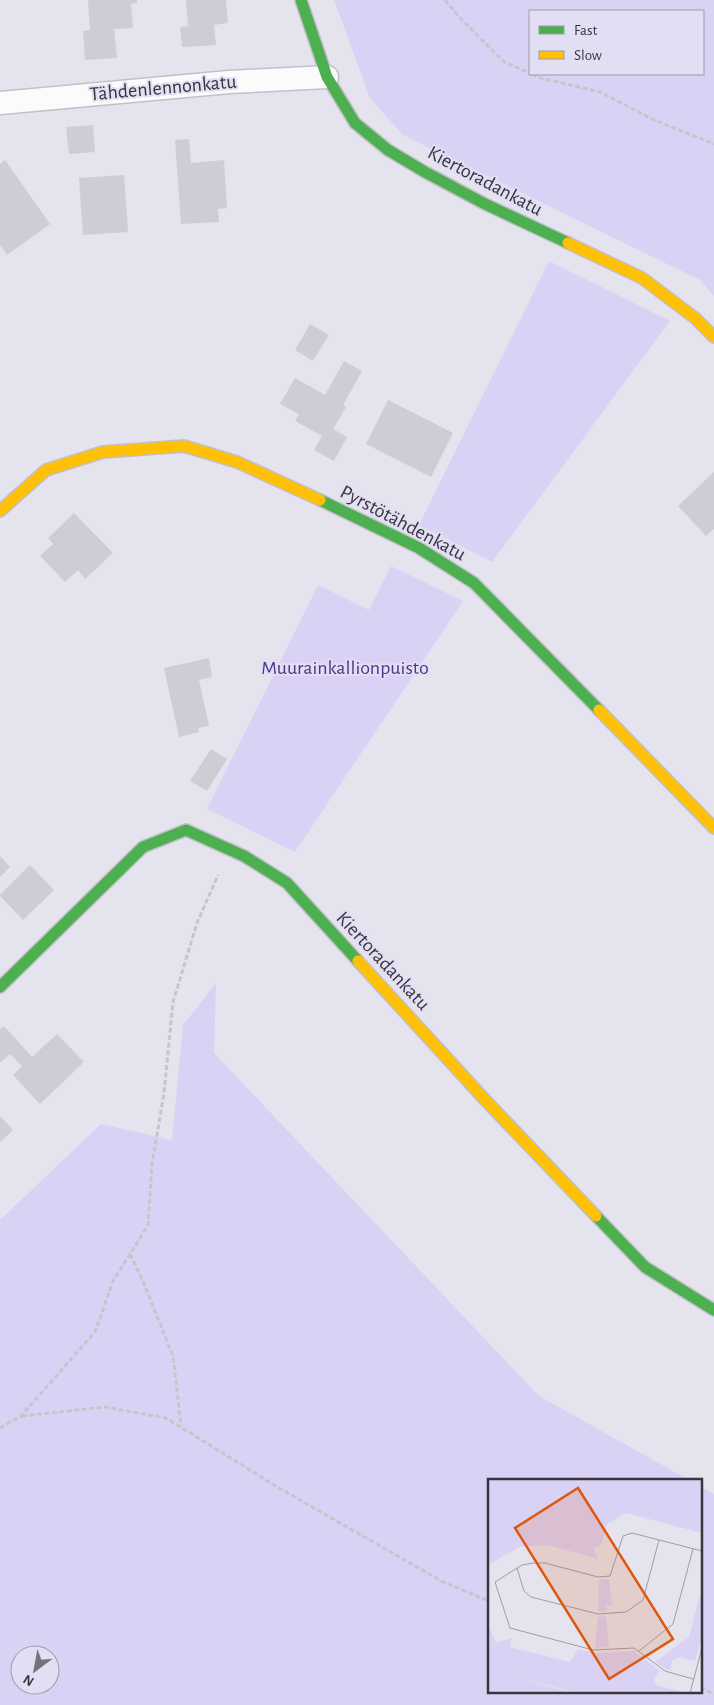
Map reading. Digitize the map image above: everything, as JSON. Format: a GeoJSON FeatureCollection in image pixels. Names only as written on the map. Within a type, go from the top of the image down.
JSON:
{"type":"FeatureCollection","features":[{"type":"Feature","properties":{"kind":"street","name":"Kiertoradankatu"},"geometry":{"type":"LineString","coordinates":[[302,0],[327,77],[355,123],[388,150],[485,204],[642,278],[695,318],[714,337]]}},
{"type":"Feature","properties":{"kind":"street","name":"Tähdenlennonkatu"},"geometry":{"type":"LineString","coordinates":[[0,103],[229,82],[327,77]]}},
{"type":"Feature","properties":{"kind":"street","name":"Pyrstötähdenkatu"},"geometry":{"type":"LineString","coordinates":[[0,511],[46,470],[103,452],[184,446],[237,462],[419,548],[474,583],[714,828]]}},
{"type":"Feature","properties":{"kind":"street","name":"Kiertoradankatu"},"geometry":{"type":"LineString","coordinates":[[0,986],[143,847],[186,830],[229,849],[244,856],[287,883],[486,1102],[645,1267],[714,1310]]}},
{"type":"Feature","properties":{"kind":"path"},"geometry":{"type":"LineString","coordinates":[[445,0],[504,62],[529,72]]}},
{"type":"Feature","properties":{"kind":"path"},"geometry":{"type":"LineString","coordinates":[[535,75],[600,92],[654,120],[714,144]]}},
{"type":"Feature","properties":{"kind":"path"},"geometry":{"type":"LineString","coordinates":[[0,1428],[21,1416],[95,1332],[113,1281],[148,1225],[152,1164],[164,1093],[173,1002],[197,923],[229,849]]}},
{"type":"Feature","properties":{"kind":"path"},"geometry":{"type":"LineString","coordinates":[[130,1254],[173,1356],[181,1427]]}},
{"type":"Feature","properties":{"kind":"path"},"geometry":{"type":"LineString","coordinates":[[21,1416],[105,1407],[166,1418],[279,1488],[443,1582],[488,1601]]}},
{"type":"Feature","properties":{"kind":"path"},"geometry":{"type":"LineString","coordinates":[[702,1689],[714,1694]]}},
{"type":"Feature","properties":{"kind":"green space"},"geometry":{"type":"Polygon","coordinates":[[[334,0],[714,0],[714,296],[700,280],[403,135],[370,98],[334,0]]]}},
{"type":"Feature","properties":{"kind":"green space"},"geometry":{"type":"Polygon","coordinates":[[[549,261],[670,321],[492,562],[419,525],[549,261]]]}},
{"type":"Feature","properties":{"kind":"green space","name":"Muurainkallionpuisto"},"geometry":{"type":"Polygon","coordinates":[[[391,566],[463,601],[295,852],[207,809],[318,585],[369,610],[391,566]]]}},
{"type":"Feature","properties":{"kind":"green space"},"geometry":{"type":"Polygon","coordinates":[[[216,983],[214,1053],[539,1396],[687,1479],[488,1479],[488,1692],[702,1692],[702,1487],[714,1494],[714,1705],[0,1705],[0,1220],[101,1124],[172,1140],[183,1025],[216,983]]]}},
{"type":"Feature","properties":{"kind":"building"},"geometry":{"type":"Polygon","coordinates":[[[88,0],[137,0],[137,3],[131,4],[133,28],[114,29],[117,58],[85,60],[83,31],[90,30],[88,0]]]}},
{"type":"Feature","properties":{"kind":"building"},"geometry":{"type":"Polygon","coordinates":[[[186,0],[226,0],[228,23],[214,25],[216,45],[182,47],[180,27],[188,26],[186,0]]]}},
{"type":"Feature","properties":{"kind":"building"},"geometry":{"type":"Polygon","coordinates":[[[93,125],[95,152],[69,154],[66,127],[93,125]]]}},
{"type":"Feature","properties":{"kind":"building"},"geometry":{"type":"Polygon","coordinates":[[[189,139],[191,163],[224,160],[227,208],[218,209],[219,222],[181,224],[175,140],[189,139]]]}},
{"type":"Feature","properties":{"kind":"building"},"geometry":{"type":"Polygon","coordinates":[[[5,160],[50,224],[7,255],[0,245],[0,164],[5,160]]]}},
{"type":"Feature","properties":{"kind":"building"},"geometry":{"type":"Polygon","coordinates":[[[124,175],[128,232],[83,235],[79,178],[124,175]]]}},
{"type":"Feature","properties":{"kind":"building"},"geometry":{"type":"Polygon","coordinates":[[[310,324],[329,335],[313,361],[295,350],[310,324]]]}},
{"type":"Feature","properties":{"kind":"building"},"geometry":{"type":"Polygon","coordinates":[[[344,361],[362,371],[343,405],[346,407],[333,429],[347,437],[334,461],[314,450],[322,436],[295,421],[299,414],[280,404],[295,378],[325,395],[344,361]]]}},
{"type":"Feature","properties":{"kind":"building"},"geometry":{"type":"Polygon","coordinates":[[[388,400],[453,433],[431,477],[366,444],[388,400]]]}},
{"type":"Feature","properties":{"kind":"building"},"geometry":{"type":"Polygon","coordinates":[[[714,472],[714,529],[706,536],[678,506],[714,472]]]}},
{"type":"Feature","properties":{"kind":"building"},"geometry":{"type":"Polygon","coordinates":[[[74,513],[113,553],[85,579],[78,570],[65,582],[40,556],[53,544],[48,538],[74,513]]]}},
{"type":"Feature","properties":{"kind":"building"},"geometry":{"type":"Polygon","coordinates":[[[209,658],[212,677],[199,680],[209,726],[198,728],[199,732],[179,737],[164,668],[209,658]]]}},
{"type":"Feature","properties":{"kind":"building"},"geometry":{"type":"Polygon","coordinates":[[[211,749],[227,759],[207,791],[190,781],[211,749]]]}},
{"type":"Feature","properties":{"kind":"building"},"geometry":{"type":"Polygon","coordinates":[[[0,856],[10,867],[0,877],[0,856]]]}},
{"type":"Feature","properties":{"kind":"building"},"geometry":{"type":"Polygon","coordinates":[[[30,865],[54,890],[23,920],[0,895],[30,865]]]}},
{"type":"Feature","properties":{"kind":"building"},"geometry":{"type":"Polygon","coordinates":[[[4,1026],[32,1057],[57,1034],[84,1062],[40,1104],[13,1075],[22,1066],[10,1054],[0,1063],[0,1029],[4,1026]]]}},
{"type":"Feature","properties":{"kind":"building"},"geometry":{"type":"Polygon","coordinates":[[[0,1116],[13,1130],[0,1142],[0,1116]]]}},
{"type":"Feature","properties":{"kind":"traffic: fast"},"geometry":{"type":"LineString","coordinates":[[301,0],[327,77],[355,123],[388,150],[425,172],[485,204],[568,243]]}},
{"type":"Feature","properties":{"kind":"traffic: fast"},"geometry":{"type":"LineString","coordinates":[[320,500],[419,548],[474,583],[599,710]]}},
{"type":"Feature","properties":{"kind":"traffic: fast"},"geometry":{"type":"LineString","coordinates":[[0,987],[143,847],[186,830],[244,856],[287,883],[358,961]]}},
{"type":"Feature","properties":{"kind":"traffic: fast"},"geometry":{"type":"LineString","coordinates":[[596,1216],[645,1267],[714,1310]]}},
{"type":"Feature","properties":{"kind":"traffic: slow"},"geometry":{"type":"LineString","coordinates":[[568,243],[642,278],[695,318],[714,337]]}},
{"type":"Feature","properties":{"kind":"traffic: slow"},"geometry":{"type":"LineString","coordinates":[[0,511],[46,470],[103,452],[184,446],[237,462],[320,500]]}},
{"type":"Feature","properties":{"kind":"traffic: slow"},"geometry":{"type":"LineString","coordinates":[[599,710],[714,828]]}},
{"type":"Feature","properties":{"kind":"traffic: slow"},"geometry":{"type":"LineString","coordinates":[[358,961],[487,1102],[596,1216]]}}]}
